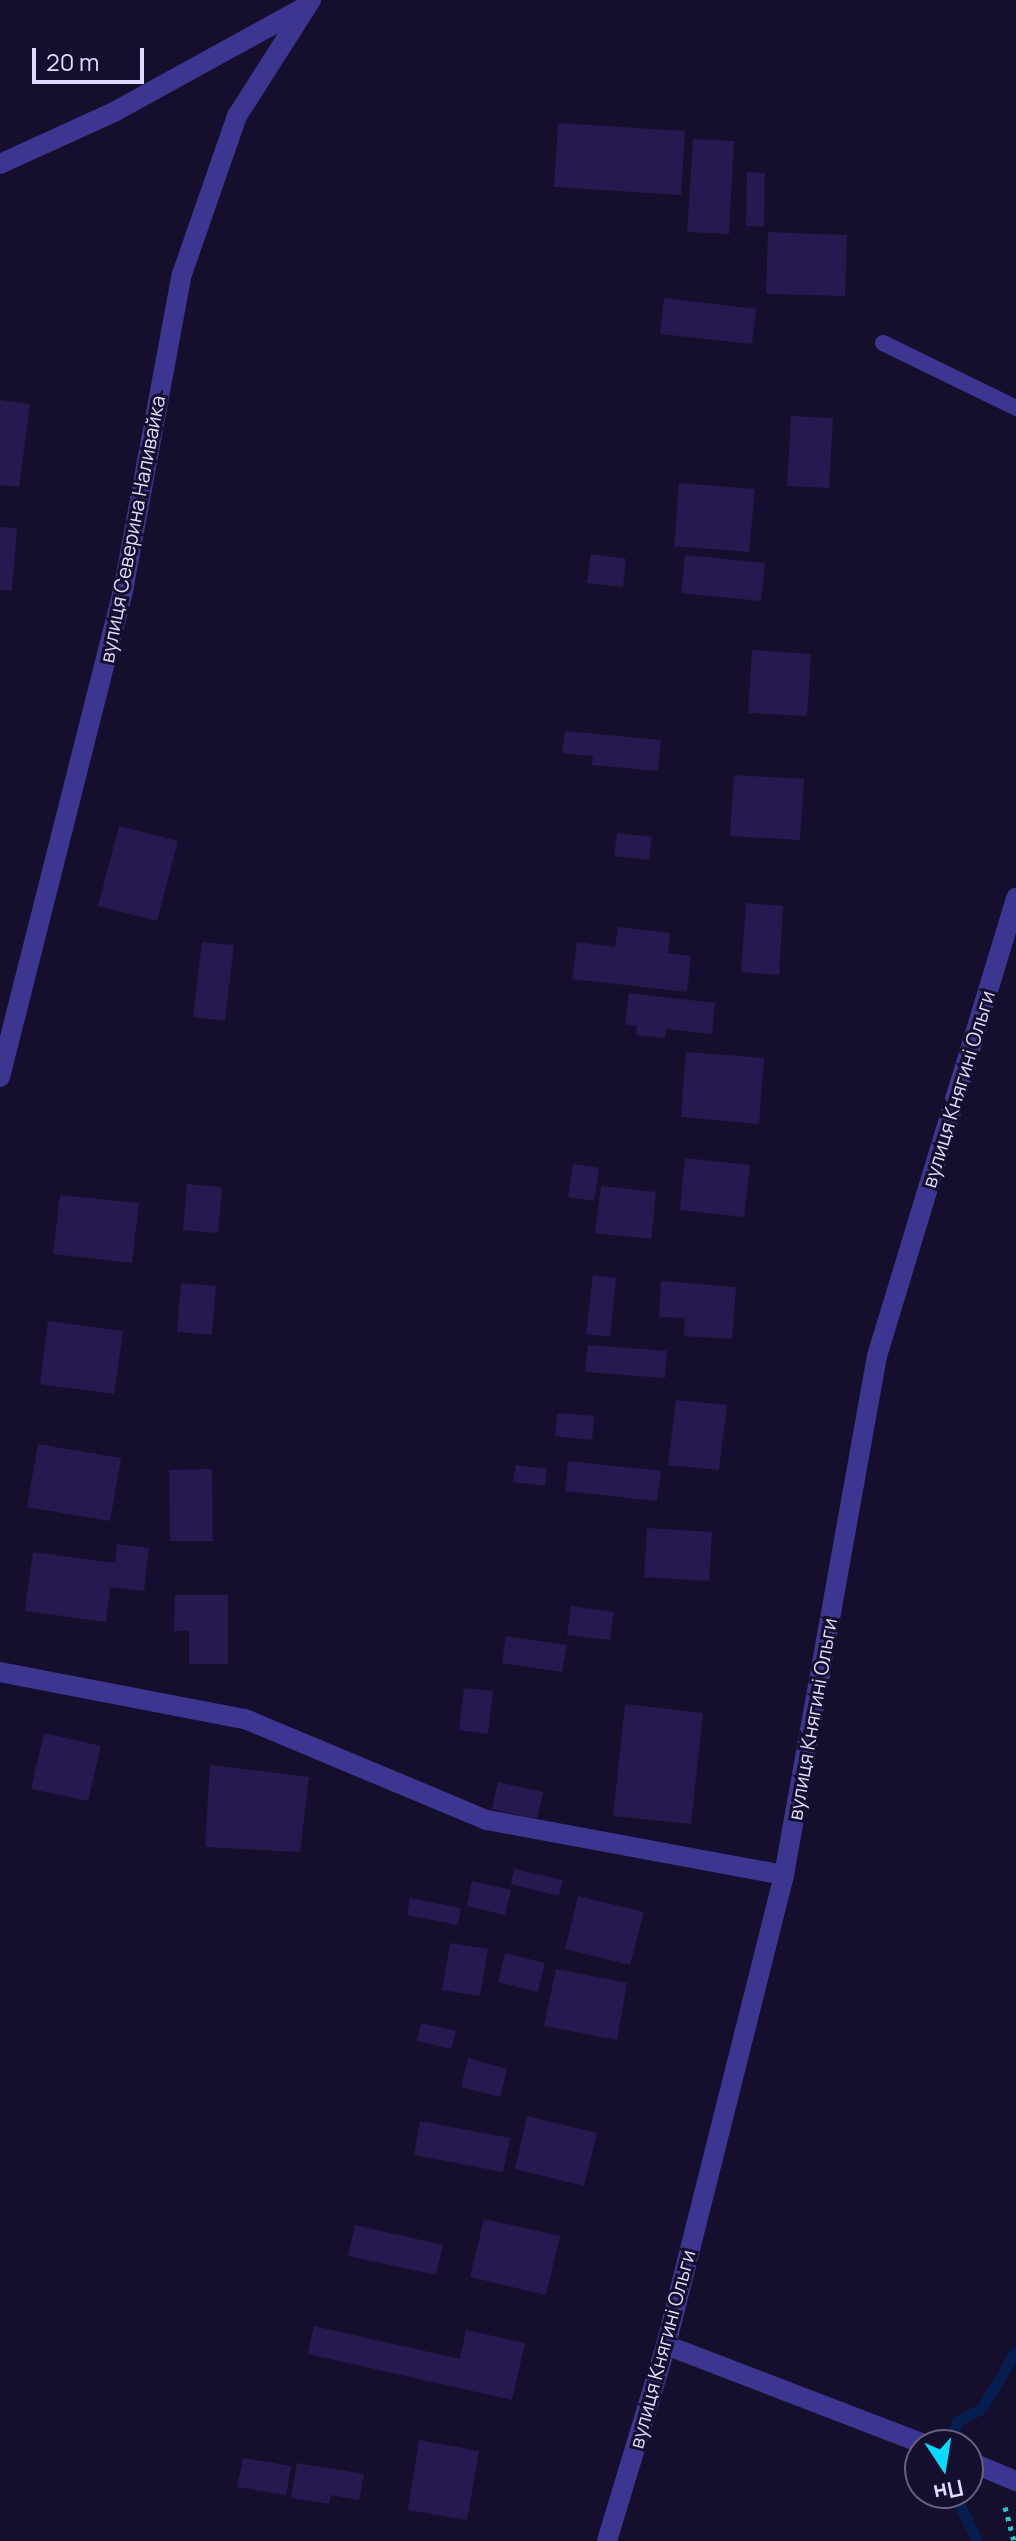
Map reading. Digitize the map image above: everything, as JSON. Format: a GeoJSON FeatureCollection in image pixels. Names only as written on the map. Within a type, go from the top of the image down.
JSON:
{"type":"FeatureCollection","features":[{"type":"Feature","properties":{"kind":"street"},"geometry":{"type":"LineString","coordinates":[[0,164],[114,112],[310,2]]}},
{"type":"Feature","properties":{"kind":"street","name":"вулиця Северина Наливайка"},"geometry":{"type":"LineString","coordinates":[[0,1077],[123,591],[182,274],[237,116],[310,2]]}},
{"type":"Feature","properties":{"kind":"street","name":"вулиця Княгині Ольги"},"geometry":{"type":"LineString","coordinates":[[607,2541],[666,2345],[784,1875],[877,1356],[1016,898]]}},
{"type":"Feature","properties":{"kind":"street"},"geometry":{"type":"LineString","coordinates":[[0,1672],[245,1719],[487,1820],[784,1875]]}},
{"type":"Feature","properties":{"kind":"street"},"geometry":{"type":"LineString","coordinates":[[666,2345],[904,2436]]}},
{"type":"Feature","properties":{"kind":"street"},"geometry":{"type":"LineString","coordinates":[[984,2468],[1016,2481]]}},
{"type":"Feature","properties":{"kind":"lane"},"geometry":{"type":"LineString","coordinates":[[883,343],[1016,408]]}},
{"type":"Feature","properties":{"kind":"building"},"geometry":{"type":"Polygon","coordinates":[[[558,123],[685,131],[681,195],[554,187],[558,123]]]}},
{"type":"Feature","properties":{"kind":"building"},"geometry":{"type":"Polygon","coordinates":[[[693,139],[734,141],[729,234],[687,232],[693,139]]]}},
{"type":"Feature","properties":{"kind":"building"},"geometry":{"type":"Polygon","coordinates":[[[747,172],[765,173],[764,227],[746,226],[747,172]]]}},
{"type":"Feature","properties":{"kind":"building"},"geometry":{"type":"Polygon","coordinates":[[[768,232],[847,235],[845,296],[766,294],[768,232]]]}},
{"type":"Feature","properties":{"kind":"building"},"geometry":{"type":"Polygon","coordinates":[[[664,298],[756,309],[752,344],[660,334],[664,298]]]}},
{"type":"Feature","properties":{"kind":"building"},"geometry":{"type":"Polygon","coordinates":[[[0,400],[30,404],[19,487],[0,485],[0,400]]]}},
{"type":"Feature","properties":{"kind":"building"},"geometry":{"type":"Polygon","coordinates":[[[791,416],[833,418],[829,488],[787,486],[791,416]]]}},
{"type":"Feature","properties":{"kind":"building"},"geometry":{"type":"Polygon","coordinates":[[[679,483],[755,489],[749,552],[674,546],[679,483]]]}},
{"type":"Feature","properties":{"kind":"building"},"geometry":{"type":"Polygon","coordinates":[[[0,527],[17,528],[12,591],[0,590],[0,527]]]}},
{"type":"Feature","properties":{"kind":"building"},"geometry":{"type":"Polygon","coordinates":[[[591,554],[626,559],[623,587],[587,583],[591,554]]]}},
{"type":"Feature","properties":{"kind":"building"},"geometry":{"type":"Polygon","coordinates":[[[685,555],[765,563],[761,601],[681,593],[685,555]]]}},
{"type":"Feature","properties":{"kind":"building"},"geometry":{"type":"Polygon","coordinates":[[[752,650],[811,654],[807,716],[748,713],[752,650]]]}},
{"type":"Feature","properties":{"kind":"building"},"geometry":{"type":"Polygon","coordinates":[[[565,731],[661,740],[658,771],[592,765],[593,756],[562,753],[565,731]]]}},
{"type":"Feature","properties":{"kind":"building"},"geometry":{"type":"Polygon","coordinates":[[[734,775],[804,779],[800,840],[730,836],[734,775]]]}},
{"type":"Feature","properties":{"kind":"building"},"geometry":{"type":"Polygon","coordinates":[[[119,826],[178,841],[157,921],[98,906],[119,826]]]}},
{"type":"Feature","properties":{"kind":"building"},"geometry":{"type":"Polygon","coordinates":[[[617,833],[652,837],[649,860],[614,856],[617,833]]]}},
{"type":"Feature","properties":{"kind":"building"},"geometry":{"type":"Polygon","coordinates":[[[746,903],[783,906],[779,975],[741,972],[746,903]]]}},
{"type":"Feature","properties":{"kind":"building"},"geometry":{"type":"Polygon","coordinates":[[[618,927],[670,933],[668,953],[691,956],[687,992],[572,979],[577,942],[615,947],[618,927]]]}},
{"type":"Feature","properties":{"kind":"building"},"geometry":{"type":"Polygon","coordinates":[[[202,942],[234,945],[225,1021],[193,1017],[202,942]]]}},
{"type":"Feature","properties":{"kind":"building"},"geometry":{"type":"Polygon","coordinates":[[[629,993],[715,1003],[712,1034],[666,1029],[665,1038],[636,1035],[637,1026],[625,1024],[629,993]]]}},
{"type":"Feature","properties":{"kind":"building"},"geometry":{"type":"Polygon","coordinates":[[[686,1052],[764,1058],[759,1124],[681,1117],[686,1052]]]}},
{"type":"Feature","properties":{"kind":"building"},"geometry":{"type":"Polygon","coordinates":[[[685,1158],[750,1165],[744,1217],[680,1210],[685,1158]]]}},
{"type":"Feature","properties":{"kind":"building"},"geometry":{"type":"Polygon","coordinates":[[[573,1164],[599,1168],[594,1201],[568,1197],[573,1164]]]}},
{"type":"Feature","properties":{"kind":"building"},"geometry":{"type":"Polygon","coordinates":[[[187,1184],[222,1187],[218,1233],[183,1230],[187,1184]]]}},
{"type":"Feature","properties":{"kind":"building"},"geometry":{"type":"Polygon","coordinates":[[[601,1186],[656,1192],[651,1239],[595,1233],[601,1186]]]}},
{"type":"Feature","properties":{"kind":"building"},"geometry":{"type":"Polygon","coordinates":[[[60,1195],[139,1203],[132,1263],[53,1254],[60,1195]]]}},
{"type":"Feature","properties":{"kind":"building"},"geometry":{"type":"Polygon","coordinates":[[[593,1275],[616,1278],[610,1337],[586,1334],[593,1275]]]}},
{"type":"Feature","properties":{"kind":"building"},"geometry":{"type":"Polygon","coordinates":[[[661,1281],[736,1287],[732,1339],[684,1336],[685,1318],[659,1317],[661,1281]]]}},
{"type":"Feature","properties":{"kind":"building"},"geometry":{"type":"Polygon","coordinates":[[[181,1283],[216,1286],[212,1335],[177,1332],[181,1283]]]}},
{"type":"Feature","properties":{"kind":"building"},"geometry":{"type":"Polygon","coordinates":[[[48,1321],[123,1331],[114,1394],[40,1384],[48,1321]]]}},
{"type":"Feature","properties":{"kind":"building"},"geometry":{"type":"Polygon","coordinates":[[[588,1345],[667,1351],[665,1378],[585,1372],[588,1345]]]}},
{"type":"Feature","properties":{"kind":"building"},"geometry":{"type":"Polygon","coordinates":[[[676,1400],[727,1405],[719,1470],[668,1465],[676,1400]]]}},
{"type":"Feature","properties":{"kind":"building"},"geometry":{"type":"Polygon","coordinates":[[[557,1413],[594,1416],[592,1440],[555,1436],[557,1413]]]}},
{"type":"Feature","properties":{"kind":"building"},"geometry":{"type":"Polygon","coordinates":[[[38,1444],[121,1458],[110,1521],[27,1507],[38,1444]]]}},
{"type":"Feature","properties":{"kind":"building"},"geometry":{"type":"Polygon","coordinates":[[[568,1461],[661,1471],[657,1501],[565,1491],[568,1461]]]}},
{"type":"Feature","properties":{"kind":"building"},"geometry":{"type":"Polygon","coordinates":[[[516,1465],[547,1469],[545,1486],[513,1482],[516,1465]]]}},
{"type":"Feature","properties":{"kind":"building"},"geometry":{"type":"Polygon","coordinates":[[[212,1469],[213,1541],[170,1541],[169,1470],[212,1469]]]}},
{"type":"Feature","properties":{"kind":"building"},"geometry":{"type":"Polygon","coordinates":[[[647,1528],[712,1532],[709,1581],[644,1577],[647,1528]]]}},
{"type":"Feature","properties":{"kind":"building"},"geometry":{"type":"Polygon","coordinates":[[[117,1544],[149,1548],[144,1591],[110,1587],[106,1622],[25,1611],[33,1552],[115,1563],[117,1544]]]}},
{"type":"Feature","properties":{"kind":"building"},"geometry":{"type":"Polygon","coordinates":[[[175,1595],[228,1595],[228,1664],[189,1664],[189,1631],[174,1631],[175,1595]]]}},
{"type":"Feature","properties":{"kind":"building"},"geometry":{"type":"Polygon","coordinates":[[[571,1606],[614,1612],[610,1640],[567,1635],[571,1606]]]}},
{"type":"Feature","properties":{"kind":"building"},"geometry":{"type":"Polygon","coordinates":[[[506,1636],[567,1645],[562,1672],[502,1663],[506,1636]]]}},
{"type":"Feature","properties":{"kind":"building"},"geometry":{"type":"Polygon","coordinates":[[[464,1688],[493,1691],[488,1734],[459,1730],[464,1688]]]}},
{"type":"Feature","properties":{"kind":"building"},"geometry":{"type":"Polygon","coordinates":[[[625,1704],[703,1713],[691,1824],[613,1816],[625,1704]]]}},
{"type":"Feature","properties":{"kind":"building"},"geometry":{"type":"Polygon","coordinates":[[[44,1733],[101,1746],[88,1801],[31,1789],[44,1733]]]}},
{"type":"Feature","properties":{"kind":"building"},"geometry":{"type":"Polygon","coordinates":[[[210,1765],[309,1777],[300,1852],[205,1847],[210,1765]]]}},
{"type":"Feature","properties":{"kind":"building"},"geometry":{"type":"Polygon","coordinates":[[[498,1782],[543,1792],[537,1819],[492,1809],[498,1782]]]}},
{"type":"Feature","properties":{"kind":"building"},"geometry":{"type":"Polygon","coordinates":[[[514,1869],[563,1880],[559,1896],[511,1884],[514,1869]]]}},
{"type":"Feature","properties":{"kind":"building"},"geometry":{"type":"Polygon","coordinates":[[[472,1881],[511,1890],[505,1915],[467,1906],[472,1881]]]}},
{"type":"Feature","properties":{"kind":"building"},"geometry":{"type":"Polygon","coordinates":[[[578,1896],[644,1912],[630,1965],[565,1949],[578,1896]]]}},
{"type":"Feature","properties":{"kind":"building"},"geometry":{"type":"Polygon","coordinates":[[[410,1898],[461,1908],[458,1925],[407,1915],[410,1898]]]}},
{"type":"Feature","properties":{"kind":"building"},"geometry":{"type":"Polygon","coordinates":[[[450,1943],[488,1949],[480,1996],[442,1990],[450,1943]]]}},
{"type":"Feature","properties":{"kind":"building"},"geometry":{"type":"Polygon","coordinates":[[[505,1953],[545,1963],[538,1992],[498,1982],[505,1953]]]}},
{"type":"Feature","properties":{"kind":"building"},"geometry":{"type":"Polygon","coordinates":[[[556,1969],[627,1983],[617,2040],[544,2026],[556,1969]]]}},
{"type":"Feature","properties":{"kind":"building"},"geometry":{"type":"Polygon","coordinates":[[[421,2023],[456,2031],[451,2049],[417,2041],[421,2023]]]}},
{"type":"Feature","properties":{"kind":"building"},"geometry":{"type":"Polygon","coordinates":[[[468,2058],[507,2069],[500,2097],[461,2087],[468,2058]]]}},
{"type":"Feature","properties":{"kind":"building"},"geometry":{"type":"Polygon","coordinates":[[[527,2116],[597,2133],[584,2186],[515,2169],[527,2116]]]}},
{"type":"Feature","properties":{"kind":"building"},"geometry":{"type":"Polygon","coordinates":[[[420,2121],[510,2138],[503,2172],[414,2155],[420,2121]]]}},
{"type":"Feature","properties":{"kind":"building"},"geometry":{"type":"Polygon","coordinates":[[[484,2219],[560,2236],[546,2295],[470,2277],[484,2219]]]}},
{"type":"Feature","properties":{"kind":"building"},"geometry":{"type":"Polygon","coordinates":[[[355,2225],[443,2245],[436,2275],[348,2256],[355,2225]]]}},
{"type":"Feature","properties":{"kind":"building"},"geometry":{"type":"Polygon","coordinates":[[[314,2326],[460,2359],[466,2330],[525,2343],[512,2400],[308,2354],[314,2326]]]}},
{"type":"Feature","properties":{"kind":"building"},"geometry":{"type":"Polygon","coordinates":[[[419,2440],[479,2451],[467,2520],[408,2510],[419,2440]]]}},
{"type":"Feature","properties":{"kind":"building"},"geometry":{"type":"Polygon","coordinates":[[[243,2458],[291,2466],[286,2495],[237,2487],[243,2458]]]}},
{"type":"Feature","properties":{"kind":"building"},"geometry":{"type":"Polygon","coordinates":[[[297,2463],[364,2474],[359,2500],[331,2495],[329,2504],[291,2498],[297,2463]]]}},
{"type":"Feature","properties":{"kind":"waterway"},"geometry":{"type":"LineString","coordinates":[[955,2429],[957,2421],[982,2408],[1016,2351]]}},
{"type":"Feature","properties":{"kind":"waterway"},"geometry":{"type":"LineString","coordinates":[[962,2509],[977,2541]]}}]}
